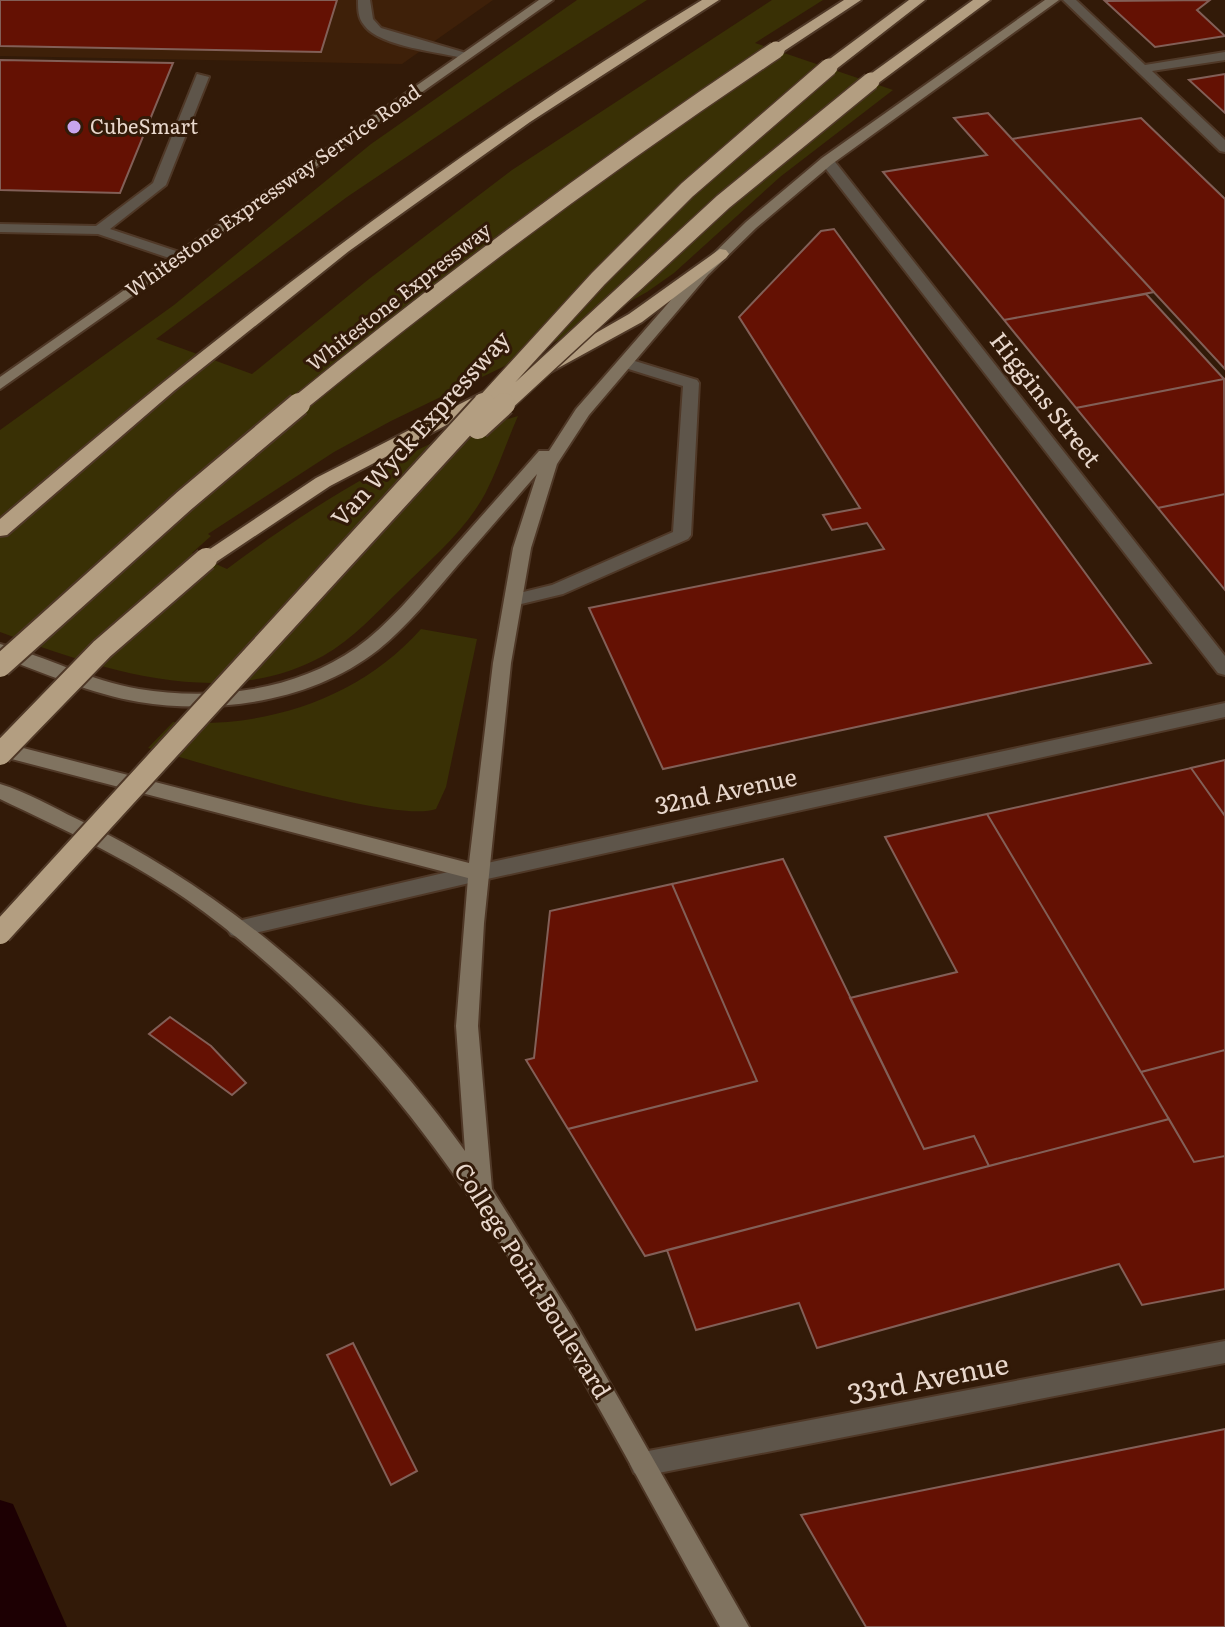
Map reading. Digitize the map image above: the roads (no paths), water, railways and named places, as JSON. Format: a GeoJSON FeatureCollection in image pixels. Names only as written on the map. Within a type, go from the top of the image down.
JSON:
{"type":"FeatureCollection","features":[{"type":"Feature","properties":{"kind":"highway"},"geometry":{"type":"LineString","coordinates":[[0,530],[206,357],[451,171],[711,0]]}},
{"type":"Feature","properties":{"kind":"highway","name":"Whitestone Expressway"},"geometry":{"type":"LineString","coordinates":[[0,666],[216,473],[372,345],[543,213],[776,50],[854,0]]}},
{"type":"Feature","properties":{"kind":"highway","name":"Van Wyck Expressway"},"geometry":{"type":"LineString","coordinates":[[0,933],[627,248],[746,136],[829,67],[918,0]]}},
{"type":"Feature","properties":{"kind":"highway"},"geometry":{"type":"LineString","coordinates":[[356,541],[723,202],[871,81],[983,0]]}},
{"type":"Feature","properties":{"kind":"highway"},"geometry":{"type":"LineString","coordinates":[[0,752],[102,649],[206,559],[278,509],[358,463],[622,328],[667,299],[720,254]]}},
{"type":"Feature","properties":{"kind":"main road","name":"Whitestone Expressway Service Road"},"geometry":{"type":"LineString","coordinates":[[0,384],[547,0]]}},
{"type":"Feature","properties":{"kind":"main road"},"geometry":{"type":"LineString","coordinates":[[0,650],[117,690],[182,699],[260,693],[290,686],[326,672],[366,649],[411,608],[720,254],[827,161],[1053,0]]}},
{"type":"Feature","properties":{"kind":"main road"},"geometry":{"type":"LineString","coordinates":[[480,1191],[467,1001],[494,715],[529,520],[541,480],[582,412]]}},
{"type":"Feature","properties":{"kind":"main road"},"geometry":{"type":"LineString","coordinates":[[0,752],[478,873]]}},
{"type":"Feature","properties":{"kind":"main road","name":"College Point Boulevard"},"geometry":{"type":"LineString","coordinates":[[0,791],[149,866],[238,929],[334,1015],[376,1059],[426,1116],[480,1191],[571,1336],[735,1627]]}},
{"type":"Feature","properties":{"kind":"street"},"geometry":{"type":"LineString","coordinates":[[364,0],[366,19],[371,27],[384,34],[467,55]]}},
{"type":"Feature","properties":{"kind":"street"},"geometry":{"type":"LineString","coordinates":[[1069,0],[1225,148]]}},
{"type":"Feature","properties":{"kind":"street"},"geometry":{"type":"LineString","coordinates":[[1141,69],[1225,56]]}},
{"type":"Feature","properties":{"kind":"street"},"geometry":{"type":"LineString","coordinates":[[99,230],[159,185],[202,77]]}},
{"type":"Feature","properties":{"kind":"street","name":"Higgins Street"},"geometry":{"type":"LineString","coordinates":[[827,161],[1225,669]]}},
{"type":"Feature","properties":{"kind":"street"},"geometry":{"type":"LineString","coordinates":[[0,228],[99,230],[180,257]]}},
{"type":"Feature","properties":{"kind":"street"},"geometry":{"type":"LineString","coordinates":[[513,600],[557,590],[682,535],[691,383],[625,363]]}},
{"type":"Feature","properties":{"kind":"street","name":"32nd Avenue"},"geometry":{"type":"LineString","coordinates":[[238,929],[478,873],[1225,710]]}},
{"type":"Feature","properties":{"kind":"street","name":"33rd Avenue"},"geometry":{"type":"LineString","coordinates":[[643,1464],[1225,1352]]}},
{"type":"Feature","properties":{"kind":"place","name":"CubeSmart"},"geometry":{"type":"Point","coordinates":[74,127]}}]}
